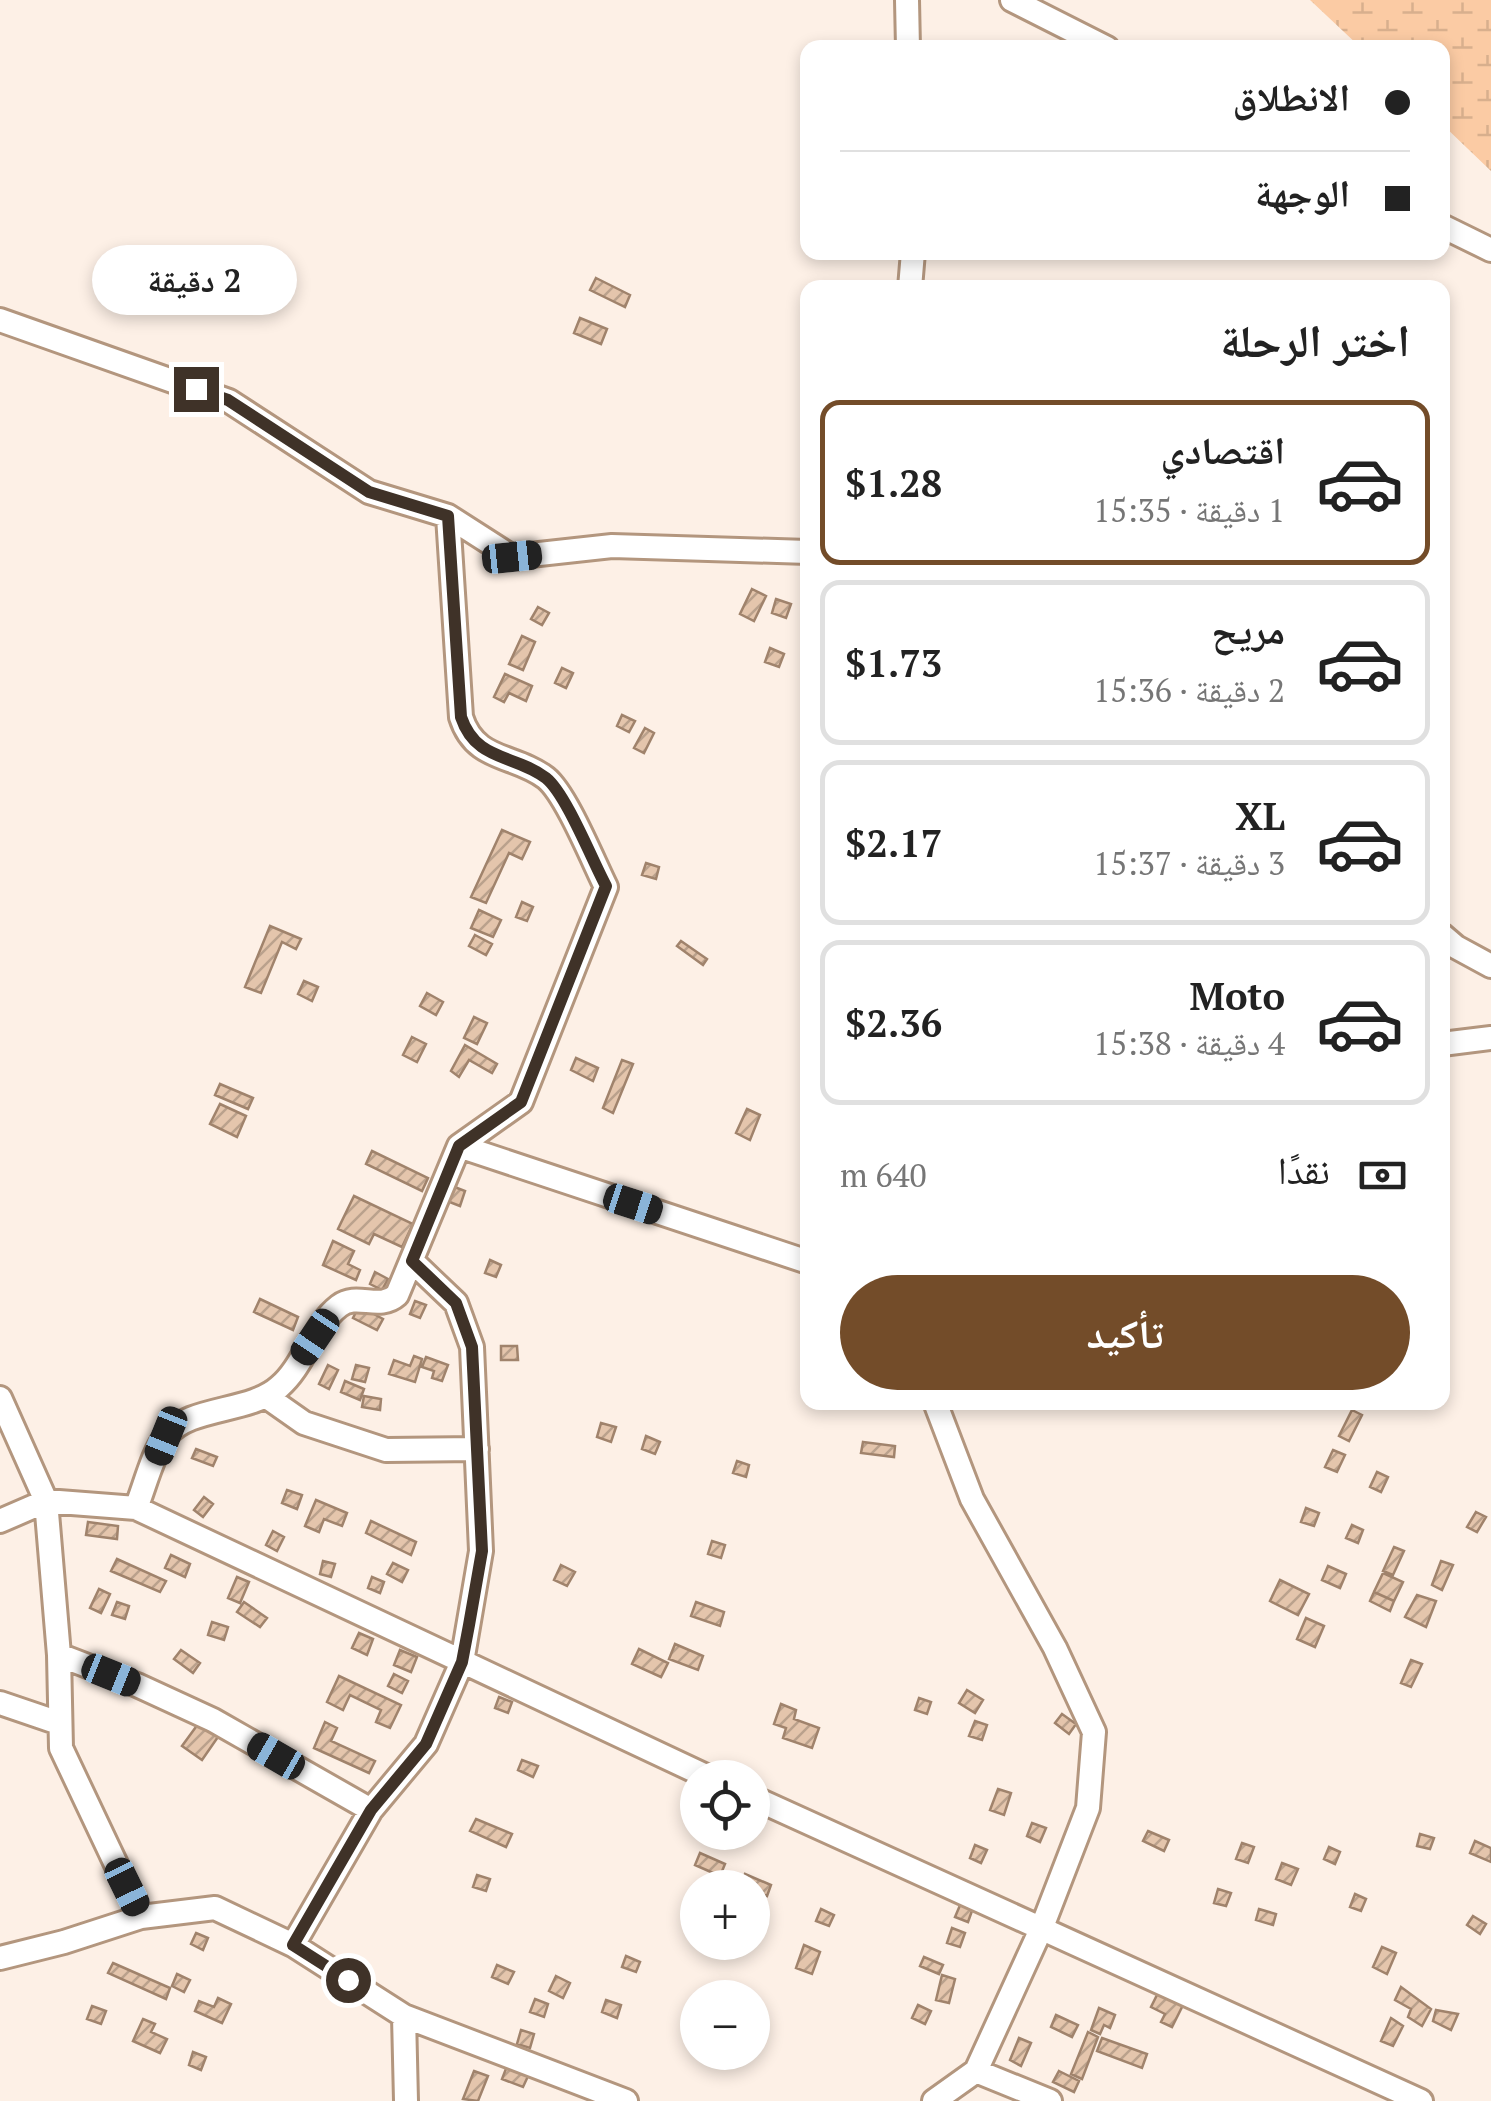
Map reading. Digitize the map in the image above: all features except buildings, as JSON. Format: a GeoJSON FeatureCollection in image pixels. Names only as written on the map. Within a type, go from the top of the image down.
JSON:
{"type":"FeatureCollection","features":[{"type":"Feature","properties":{"kind":"street"},"geometry":{"type":"LineString","coordinates":[[907,0],[908,40]]}},
{"type":"Feature","properties":{"kind":"street"},"geometry":{"type":"LineString","coordinates":[[1012,0],[1091,40]]}},
{"type":"Feature","properties":{"kind":"street"},"geometry":{"type":"LineString","coordinates":[[1450,230],[1491,250]]}},
{"type":"Feature","properties":{"kind":"street"},"geometry":{"type":"LineString","coordinates":[[0,320],[228,400],[369,492],[448,516],[512,557],[612,546],[800,552]]}},
{"type":"Feature","properties":{"kind":"street"},"geometry":{"type":"LineString","coordinates":[[136,1508],[166,1436],[182,1424],[268,1397],[284,1383],[339,1306],[392,1300],[401,1288],[459,1146],[521,1102],[606,886],[566,803],[546,778],[474,742],[466,730],[461,717],[448,516]]}},
{"type":"Feature","properties":{"kind":"street"},"geometry":{"type":"LineString","coordinates":[[1450,942],[1491,966]]}},
{"type":"Feature","properties":{"kind":"street"},"geometry":{"type":"LineString","coordinates":[[1450,1043],[1491,1038]]}},
{"type":"Feature","properties":{"kind":"street"},"geometry":{"type":"LineString","coordinates":[[459,1146],[800,1259]]}},
{"type":"Feature","properties":{"kind":"street"},"geometry":{"type":"LineString","coordinates":[[293,1945],[371,1810],[426,1744],[462,1662],[482,1551],[472,1347],[456,1303],[412,1261]]}},
{"type":"Feature","properties":{"kind":"street"},"geometry":{"type":"LineString","coordinates":[[268,1397],[304,1423],[386,1450],[477,1449]]}},
{"type":"Feature","properties":{"kind":"street"},"geometry":{"type":"LineString","coordinates":[[0,1398],[46,1501],[59,1655],[58,1724],[62,1748],[142,1917]]}},
{"type":"Feature","properties":{"kind":"street"},"geometry":{"type":"LineString","coordinates":[[934,2101],[976,2071],[1042,1927],[1088,1808],[1094,1732],[1055,1648],[972,1499],[938,1410]]}},
{"type":"Feature","properties":{"kind":"street"},"geometry":{"type":"LineString","coordinates":[[0,1521],[46,1501],[136,1508],[680,1764]]}},
{"type":"Feature","properties":{"kind":"street"},"geometry":{"type":"LineString","coordinates":[[59,1655],[213,1720],[371,1810]]}},
{"type":"Feature","properties":{"kind":"street"},"geometry":{"type":"LineString","coordinates":[[0,1703],[58,1724]]}},
{"type":"Feature","properties":{"kind":"street"},"geometry":{"type":"LineString","coordinates":[[770,1804],[1042,1927],[1379,2094],[1421,2101]]}},
{"type":"Feature","properties":{"kind":"street"},"geometry":{"type":"LineString","coordinates":[[0,1958],[142,1917],[214,1908],[293,1945],[404,2016],[626,2101]]}},
{"type":"Feature","properties":{"kind":"street"},"geometry":{"type":"LineString","coordinates":[[404,2016],[406,2101]]}},
{"type":"Feature","properties":{"kind":"street"},"geometry":{"type":"LineString","coordinates":[[976,2071],[1050,2101]]}},
{"type":"Feature","properties":{"kind":"green space"},"geometry":{"type":"Polygon","coordinates":[[[1310,0],[1491,0],[1491,171],[1450,132],[1450,40],[1353,40],[1310,0]]]}},
{"type":"Feature","properties":{"kind":"route"},"geometry":{"type":"LineString","coordinates":[[196,389],[228,400],[369,492],[448,516],[461,717],[466,730],[474,742],[546,778],[566,803],[606,886],[521,1102],[459,1146],[412,1261],[456,1303],[472,1347],[482,1551],[462,1662],[426,1744],[371,1810],[293,1945],[348,1980]]}}]}
